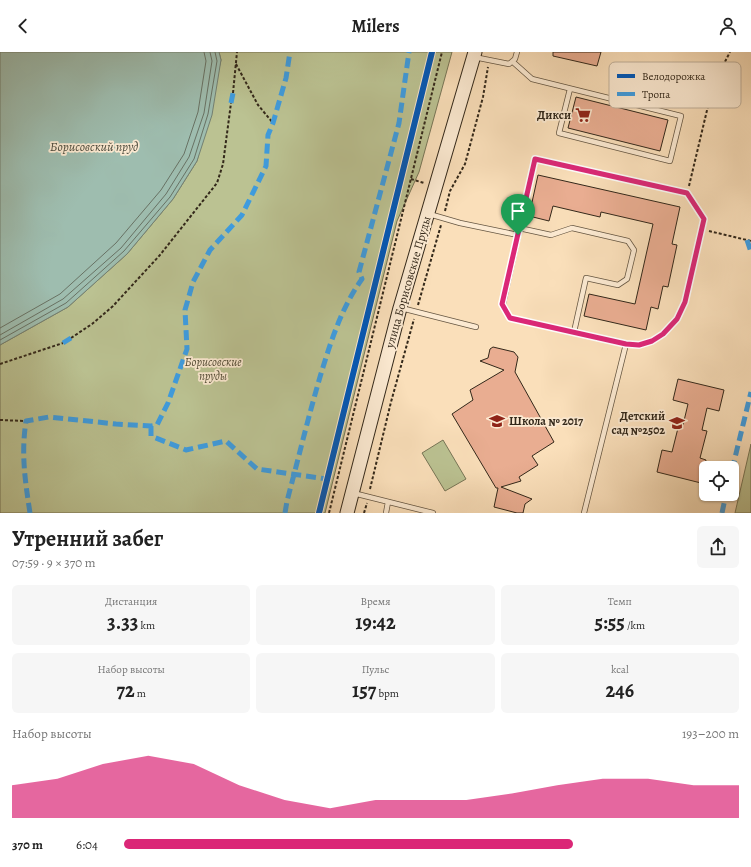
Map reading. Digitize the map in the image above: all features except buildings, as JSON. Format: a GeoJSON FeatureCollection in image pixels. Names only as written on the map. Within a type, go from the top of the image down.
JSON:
{"type":"FeatureCollection","features":[{"type":"Feature","properties":{"kind":"main road","name":"улица Борисовские Пруды"},"geometry":{"type":"LineString","coordinates":[[347,513],[400,308],[475,55]]}},
{"type":"Feature","properties":{"kind":"lane"},"geometry":{"type":"LineString","coordinates":[[475,55],[510,64],[517,52]]}},
{"type":"Feature","properties":{"kind":"lane"},"geometry":{"type":"LineString","coordinates":[[512,62],[532,79],[609,98]]}},
{"type":"Feature","properties":{"kind":"lane"},"geometry":{"type":"LineString","coordinates":[[570,89],[559,133],[670,161],[681,116],[648,108]]}},
{"type":"Feature","properties":{"kind":"lane"},"geometry":{"type":"LineString","coordinates":[[535,159],[687,193],[704,219],[685,302],[677,319],[663,334],[652,341],[639,345],[626,344],[510,318],[502,304],[519,228],[535,159]]}},
{"type":"Feature","properties":{"kind":"lane"},"geometry":{"type":"LineString","coordinates":[[427,213],[518,235]]}},
{"type":"Feature","properties":{"kind":"lane"},"geometry":{"type":"LineString","coordinates":[[519,228],[551,235],[572,228],[628,241],[634,250],[627,279],[618,285],[586,278],[574,332]]}},
{"type":"Feature","properties":{"kind":"lane"},"geometry":{"type":"LineString","coordinates":[[400,308],[476,327]]}},
{"type":"Feature","properties":{"kind":"lane"},"geometry":{"type":"LineString","coordinates":[[584,513],[626,344]]}},
{"type":"Feature","properties":{"kind":"lane"},"geometry":{"type":"LineString","coordinates":[[352,493],[433,513]]}},
{"type":"Feature","properties":{"kind":"lane"},"geometry":{"type":"LineString","coordinates":[[386,513],[388,502]]}},
{"type":"Feature","properties":{"kind":"path"},"geometry":{"type":"LineString","coordinates":[[232,93],[237,52]]}},
{"type":"Feature","properties":{"kind":"path"},"geometry":{"type":"LineString","coordinates":[[329,513],[442,52]]}},
{"type":"Feature","properties":{"kind":"path"},"geometry":{"type":"LineString","coordinates":[[725,62],[730,52]]}},
{"type":"Feature","properties":{"kind":"path"},"geometry":{"type":"LineString","coordinates":[[364,513],[391,402],[416,312],[450,191],[464,164],[483,97],[490,60]]}},
{"type":"Feature","properties":{"kind":"path"},"geometry":{"type":"LineString","coordinates":[[236,64],[258,105],[273,123]]}},
{"type":"Feature","properties":{"kind":"path"},"geometry":{"type":"LineString","coordinates":[[71,338],[92,324],[113,306],[160,255],[216,183],[223,164],[231,103]]}},
{"type":"Feature","properties":{"kind":"path"},"geometry":{"type":"LineString","coordinates":[[687,193],[707,108]]}},
{"type":"Feature","properties":{"kind":"path"},"geometry":{"type":"LineString","coordinates":[[702,230],[751,241]]}},
{"type":"Feature","properties":{"kind":"path"},"geometry":{"type":"LineString","coordinates":[[0,364],[63,343]]}},
{"type":"Feature","properties":{"kind":"path"},"geometry":{"type":"LineString","coordinates":[[0,420],[26,421]]}},
{"type":"Feature","properties":{"kind":"green space","name":"Борисовские пруды"},"geometry":{"type":"Polygon","coordinates":[[[219,52],[452,52],[419,172],[397,221],[325,513],[0,513],[0,345],[68,307],[127,254],[173,199],[197,161],[221,60],[219,52]]]}},
{"type":"Feature","properties":{"kind":"green space"},"geometry":{"type":"Polygon","coordinates":[[[443,440],[466,479],[445,491],[422,453],[443,440]]]}},
{"type":"Feature","properties":{"kind":"green space"},"geometry":{"type":"Polygon","coordinates":[[[751,444],[751,513],[735,513],[751,444]]]}},
{"type":"Feature","properties":{"kind":"water","name":"Борисовский пруд"},"geometry":{"type":"Polygon","coordinates":[[[0,52],[219,52],[221,60],[212,115],[197,161],[173,199],[127,254],[68,307],[0,345],[0,52]]]}},
{"type":"Feature","properties":{"kind":"marked path"},"geometry":{"type":"LineString","coordinates":[[30,513],[25,478],[24,456],[26,421],[49,417],[116,424],[157,425],[168,403],[187,349],[185,310],[193,282],[210,250],[242,215],[266,166],[268,135],[286,78],[290,52]]}},
{"type":"Feature","properties":{"kind":"marked path"},"geometry":{"type":"LineString","coordinates":[[285,513],[307,423],[328,352],[342,314],[362,279],[359,272],[399,123],[409,52]]}},
{"type":"Feature","properties":{"kind":"marked path"},"geometry":{"type":"LineString","coordinates":[[231,103],[233,93]]}},
{"type":"Feature","properties":{"kind":"marked path"},"geometry":{"type":"LineString","coordinates":[[747,240],[751,252]]}},
{"type":"Feature","properties":{"kind":"marked path"},"geometry":{"type":"LineString","coordinates":[[63,343],[71,338]]}},
{"type":"Feature","properties":{"kind":"marked path"},"geometry":{"type":"LineString","coordinates":[[734,461],[751,392]]}},
{"type":"Feature","properties":{"kind":"marked path"},"geometry":{"type":"LineString","coordinates":[[151,426],[151,436],[186,450],[226,441],[257,469],[327,479]]}},
{"type":"Feature","properties":{"kind":"marked path"},"geometry":{"type":"LineString","coordinates":[[722,513],[725,501]]}},
{"type":"Feature","properties":{"kind":"cycle path"},"geometry":{"type":"LineString","coordinates":[[319,513],[432,52]]}},
{"type":"Feature","properties":{"kind":"place","name":"Дикси"},"geometry":{"type":"Point","coordinates":[583,115]}},
{"type":"Feature","properties":{"kind":"place","name":"Школа № 2017"},"geometry":{"type":"Point","coordinates":[497,421]}},
{"type":"Feature","properties":{"kind":"place","name":"Детский сад №2502"},"geometry":{"type":"Point","coordinates":[677,423]}},
{"type":"Feature","properties":{"kind":"route"},"geometry":{"type":"LineString","coordinates":[[535,159],[687,193],[704,219],[685,302],[677,319],[663,334],[652,341],[639,345],[626,344],[510,318],[502,304],[518,235],[535,159]]}}]}
